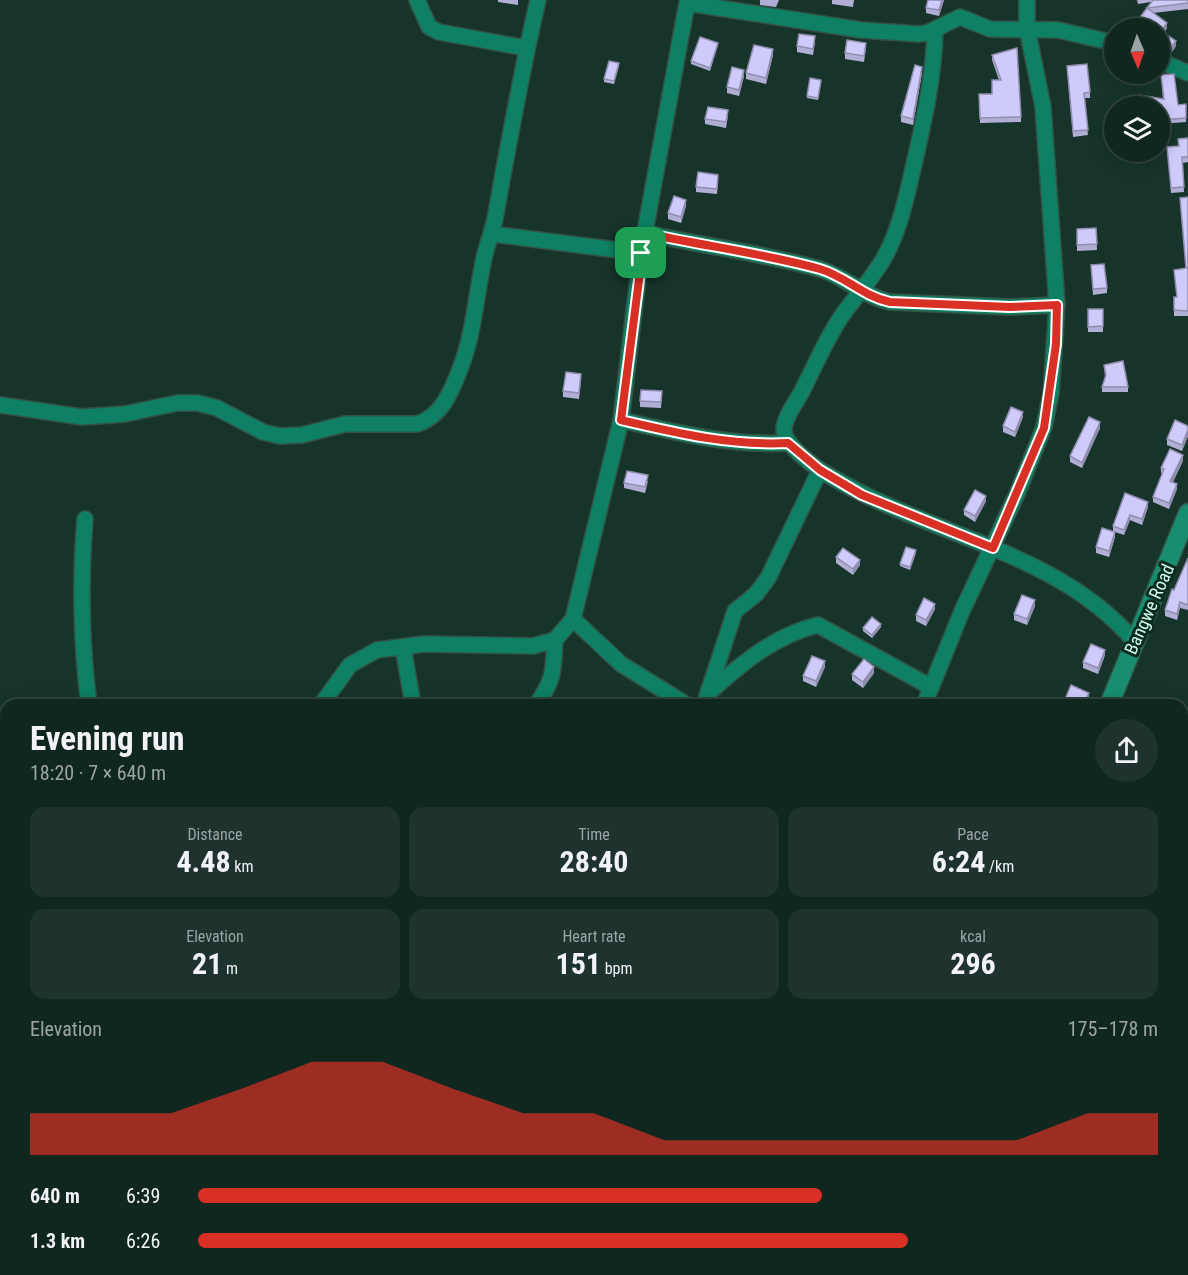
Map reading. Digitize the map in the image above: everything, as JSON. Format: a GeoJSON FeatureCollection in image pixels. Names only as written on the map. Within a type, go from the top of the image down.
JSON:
{"type":"FeatureCollection","features":[{"type":"Feature","properties":{"kind":"street"},"geometry":{"type":"LineString","coordinates":[[417,0],[429,27],[439,32],[526,48]]}},
{"type":"Feature","properties":{"kind":"street"},"geometry":{"type":"LineString","coordinates":[[0,405],[82,417],[125,414],[177,403],[198,403],[217,408],[263,432],[287,436],[345,424],[417,423],[428,420],[446,400],[462,366],[492,234],[526,48],[538,0]]}},
{"type":"Feature","properties":{"kind":"street"},"geometry":{"type":"LineString","coordinates":[[926,699],[962,611],[993,548],[1044,428],[1052,383],[1057,305],[1043,107],[1027,28],[1028,0]]}},
{"type":"Feature","properties":{"kind":"street"},"geometry":{"type":"LineString","coordinates":[[325,699],[350,665],[377,650],[424,645],[533,646],[555,640],[573,619],[621,420],[641,253],[687,2],[861,30],[919,34],[934,30],[960,17],[999,30],[1027,28],[1058,30],[1104,41]]}},
{"type":"Feature","properties":{"kind":"street"},"geometry":{"type":"LineString","coordinates":[[934,30],[934,66],[906,205],[883,260],[840,319],[790,412],[784,427],[788,443],[820,470],[862,495],[993,548],[1090,599],[1119,623],[1134,641]]}},
{"type":"Feature","properties":{"kind":"street"},"geometry":{"type":"LineString","coordinates":[[1170,65],[1188,73]]}},
{"type":"Feature","properties":{"kind":"street"},"geometry":{"type":"LineString","coordinates":[[645,233],[705,247],[770,257],[821,270],[844,278],[872,298],[890,302],[1010,307],[1057,305]]}},
{"type":"Feature","properties":{"kind":"street"},"geometry":{"type":"LineString","coordinates":[[492,234],[641,253]]}},
{"type":"Feature","properties":{"kind":"street"},"geometry":{"type":"LineString","coordinates":[[621,420],[717,440],[756,445],[788,443]]}},
{"type":"Feature","properties":{"kind":"street"},"geometry":{"type":"LineString","coordinates":[[707,699],[735,611],[756,594],[768,578],[820,470]]}},
{"type":"Feature","properties":{"kind":"street","name":"Bangwe Road"},"geometry":{"type":"LineString","coordinates":[[1111,699],[1134,641],[1172,557],[1188,513]]}},
{"type":"Feature","properties":{"kind":"street"},"geometry":{"type":"LineString","coordinates":[[85,519],[82,602],[88,699]]}},
{"type":"Feature","properties":{"kind":"street"},"geometry":{"type":"LineString","coordinates":[[573,619],[621,664],[677,699]]}},
{"type":"Feature","properties":{"kind":"street"},"geometry":{"type":"LineString","coordinates":[[711,691],[744,662],[771,644],[819,625],[930,687]]}},
{"type":"Feature","properties":{"kind":"street"},"geometry":{"type":"LineString","coordinates":[[540,699],[550,686],[555,672],[555,640]]}},
{"type":"Feature","properties":{"kind":"street"},"geometry":{"type":"LineString","coordinates":[[403,647],[412,699]]}},
{"type":"Feature","properties":{"kind":"building"},"geometry":{"type":"Polygon","coordinates":[[[928,0],[942,0],[939,10],[926,8],[928,0]]]}},
{"type":"Feature","properties":{"kind":"building"},"geometry":{"type":"Polygon","coordinates":[[[1153,0],[1188,0],[1188,3],[1147,8],[1153,0]]]}},
{"type":"Feature","properties":{"kind":"building"},"geometry":{"type":"Polygon","coordinates":[[[1147,8],[1160,18],[1140,18],[1147,8]]]}},
{"type":"Feature","properties":{"kind":"building"},"geometry":{"type":"Polygon","coordinates":[[[799,34],[815,36],[813,49],[797,46],[799,34]]]}},
{"type":"Feature","properties":{"kind":"building"},"geometry":{"type":"Polygon","coordinates":[[[700,37],[718,43],[710,68],[691,61],[700,37]]]}},
{"type":"Feature","properties":{"kind":"building"},"geometry":{"type":"Polygon","coordinates":[[[1170,37],[1176,41],[1170,49],[1170,37]]]}},
{"type":"Feature","properties":{"kind":"building"},"geometry":{"type":"Polygon","coordinates":[[[847,40],[866,43],[864,56],[845,53],[847,40]]]}},
{"type":"Feature","properties":{"kind":"building"},"geometry":{"type":"Polygon","coordinates":[[[754,45],[773,49],[766,78],[746,73],[754,45]]]}},
{"type":"Feature","properties":{"kind":"building"},"geometry":{"type":"Polygon","coordinates":[[[1017,48],[1021,117],[980,118],[979,94],[992,94],[992,80],[1001,80],[992,55],[1017,48]]]}},
{"type":"Feature","properties":{"kind":"building"},"geometry":{"type":"Polygon","coordinates":[[[609,61],[619,63],[614,81],[604,79],[609,61]]]}},
{"type":"Feature","properties":{"kind":"building"},"geometry":{"type":"Polygon","coordinates":[[[1087,64],[1090,92],[1084,93],[1088,130],[1073,131],[1067,66],[1087,64]]]}},
{"type":"Feature","properties":{"kind":"building"},"geometry":{"type":"Polygon","coordinates":[[[915,65],[922,67],[913,119],[901,116],[915,65]]]}},
{"type":"Feature","properties":{"kind":"building"},"geometry":{"type":"Polygon","coordinates":[[[732,67],[744,70],[739,90],[727,87],[732,67]]]}},
{"type":"Feature","properties":{"kind":"building"},"geometry":{"type":"Polygon","coordinates":[[[1170,74],[1174,74],[1178,105],[1186,104],[1186,118],[1170,119],[1170,96],[1164,96],[1162,84],[1170,84],[1170,74]]]}},
{"type":"Feature","properties":{"kind":"building"},"geometry":{"type":"Polygon","coordinates":[[[810,78],[821,80],[818,98],[807,96],[810,78]]]}},
{"type":"Feature","properties":{"kind":"building"},"geometry":{"type":"Polygon","coordinates":[[[708,107],[728,110],[726,122],[705,119],[708,107]]]}},
{"type":"Feature","properties":{"kind":"building"},"geometry":{"type":"Polygon","coordinates":[[[1188,138],[1188,157],[1182,157],[1184,187],[1171,188],[1168,162],[1170,147],[1179,146],[1178,139],[1188,138]]]}},
{"type":"Feature","properties":{"kind":"building"},"geometry":{"type":"Polygon","coordinates":[[[698,172],[718,175],[717,189],[696,187],[698,172]]]}},
{"type":"Feature","properties":{"kind":"building"},"geometry":{"type":"Polygon","coordinates":[[[674,196],[686,200],[681,217],[668,213],[674,196]]]}},
{"type":"Feature","properties":{"kind":"building"},"geometry":{"type":"Polygon","coordinates":[[[1188,197],[1188,311],[1174,310],[1174,297],[1177,297],[1174,270],[1186,268],[1180,198],[1188,197]]]}},
{"type":"Feature","properties":{"kind":"building"},"geometry":{"type":"Polygon","coordinates":[[[1096,228],[1097,244],[1077,245],[1077,229],[1096,228]]]}},
{"type":"Feature","properties":{"kind":"building"},"geometry":{"type":"Polygon","coordinates":[[[1104,264],[1107,288],[1093,289],[1091,265],[1104,264]]]}},
{"type":"Feature","properties":{"kind":"building"},"geometry":{"type":"Polygon","coordinates":[[[1088,309],[1103,309],[1103,326],[1088,327],[1088,309]]]}},
{"type":"Feature","properties":{"kind":"building"},"geometry":{"type":"Polygon","coordinates":[[[1123,361],[1128,387],[1102,387],[1106,375],[1104,365],[1123,361]]]}},
{"type":"Feature","properties":{"kind":"building"},"geometry":{"type":"Polygon","coordinates":[[[566,372],[581,374],[579,393],[563,391],[566,372]]]}},
{"type":"Feature","properties":{"kind":"building"},"geometry":{"type":"Polygon","coordinates":[[[641,390],[662,391],[661,402],[640,401],[641,390]]]}},
{"type":"Feature","properties":{"kind":"building"},"geometry":{"type":"Polygon","coordinates":[[[1011,407],[1023,412],[1015,432],[1003,426],[1011,407]]]}},
{"type":"Feature","properties":{"kind":"building"},"geometry":{"type":"Polygon","coordinates":[[[1089,417],[1100,422],[1082,463],[1070,456],[1089,417]]]}},
{"type":"Feature","properties":{"kind":"building"},"geometry":{"type":"Polygon","coordinates":[[[1175,420],[1188,426],[1182,445],[1167,439],[1175,420]]]}},
{"type":"Feature","properties":{"kind":"building"},"geometry":{"type":"Polygon","coordinates":[[[1170,449],[1183,455],[1170,481],[1177,484],[1169,503],[1153,497],[1164,469],[1161,468],[1170,449]]]}},
{"type":"Feature","properties":{"kind":"building"},"geometry":{"type":"Polygon","coordinates":[[[627,471],[648,475],[645,487],[624,483],[627,471]]]}},
{"type":"Feature","properties":{"kind":"building"},"geometry":{"type":"Polygon","coordinates":[[[975,490],[986,496],[975,516],[964,510],[975,490]]]}},
{"type":"Feature","properties":{"kind":"building"},"geometry":{"type":"Polygon","coordinates":[[[1125,493],[1148,502],[1142,519],[1130,515],[1124,530],[1113,526],[1125,493]]]}},
{"type":"Feature","properties":{"kind":"building"},"geometry":{"type":"Polygon","coordinates":[[[1102,528],[1115,532],[1109,551],[1096,547],[1102,528]]]}},
{"type":"Feature","properties":{"kind":"building"},"geometry":{"type":"Polygon","coordinates":[[[906,547],[916,550],[910,567],[900,564],[906,547]]]}},
{"type":"Feature","properties":{"kind":"building"},"geometry":{"type":"Polygon","coordinates":[[[843,548],[860,560],[853,569],[836,557],[843,548]]]}},
{"type":"Feature","properties":{"kind":"building"},"geometry":{"type":"Polygon","coordinates":[[[1188,558],[1188,605],[1180,602],[1177,614],[1165,610],[1172,589],[1174,590],[1188,558]]]}},
{"type":"Feature","properties":{"kind":"building"},"geometry":{"type":"Polygon","coordinates":[[[1022,595],[1035,600],[1027,619],[1014,614],[1022,595]]]}},
{"type":"Feature","properties":{"kind":"building"},"geometry":{"type":"Polygon","coordinates":[[[924,598],[935,604],[926,620],[916,615],[924,598]]]}},
{"type":"Feature","properties":{"kind":"building"},"geometry":{"type":"Polygon","coordinates":[[[872,617],[881,624],[872,635],[863,628],[872,617]]]}},
{"type":"Feature","properties":{"kind":"building"},"geometry":{"type":"Polygon","coordinates":[[[1091,644],[1105,650],[1098,668],[1083,662],[1091,644]]]}},
{"type":"Feature","properties":{"kind":"building"},"geometry":{"type":"Polygon","coordinates":[[[812,656],[825,661],[816,681],[803,676],[812,656]]]}},
{"type":"Feature","properties":{"kind":"building"},"geometry":{"type":"Polygon","coordinates":[[[864,659],[874,667],[863,682],[852,674],[864,659]]]}},
{"type":"Feature","properties":{"kind":"building"},"geometry":{"type":"Polygon","coordinates":[[[1071,685],[1089,693],[1086,699],[1065,699],[1071,685]]]}},
{"type":"Feature","properties":{"kind":"route"},"geometry":{"type":"LineString","coordinates":[[645,233],[705,247],[770,257],[821,270],[844,278],[872,298],[890,302],[1010,307],[1057,305],[1051,393],[1044,428],[993,548],[914,518],[862,495],[820,470],[788,443],[756,445],[717,440],[621,420],[631,360],[641,253],[645,233]]}}]}
